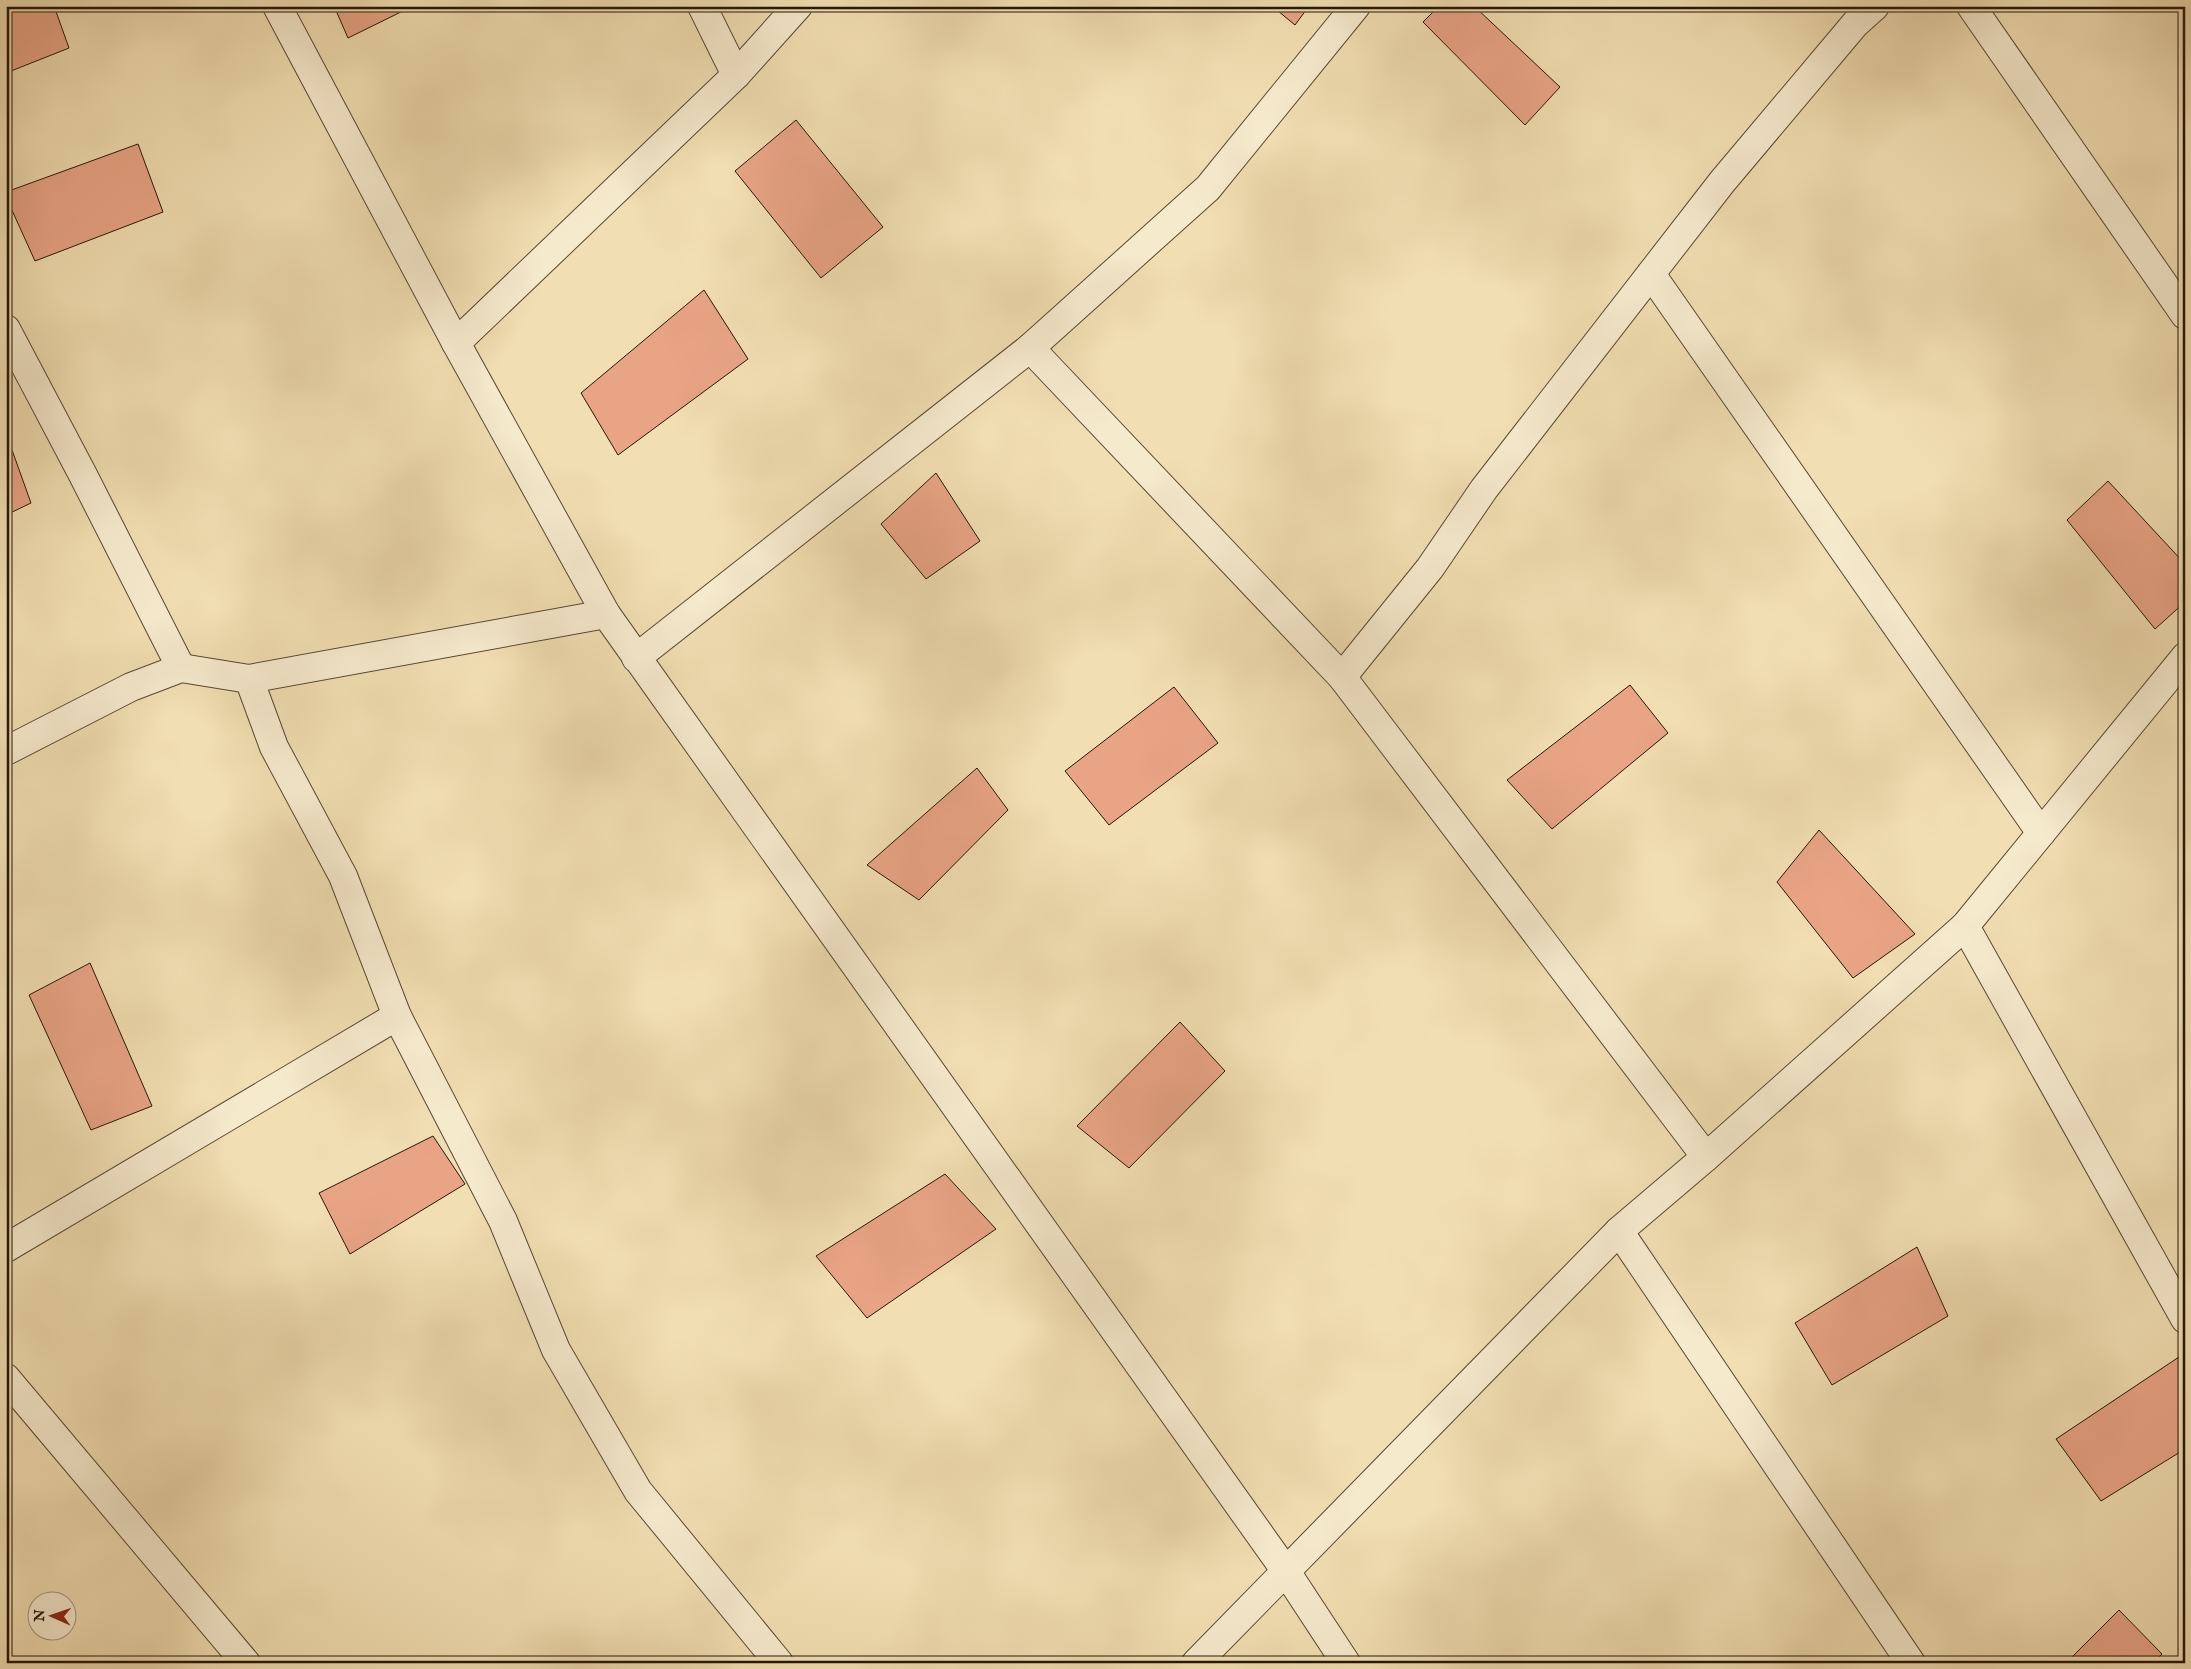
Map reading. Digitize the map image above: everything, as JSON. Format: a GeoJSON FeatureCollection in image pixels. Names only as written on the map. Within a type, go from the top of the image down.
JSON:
{"type":"FeatureCollection","features":[{"type":"Feature","properties":{"kind":"street"},"geometry":{"type":"LineString","coordinates":[[277,6],[456,342],[606,614],[1285,1570],[1346,1663]]}},
{"type":"Feature","properties":{"kind":"street"},"geometry":{"type":"LineString","coordinates":[[702,6],[736,75]]}},
{"type":"Feature","properties":{"kind":"street"},"geometry":{"type":"LineString","coordinates":[[456,342],[736,75],[798,6]]}},
{"type":"Feature","properties":{"kind":"street"},"geometry":{"type":"LineString","coordinates":[[636,658],[1030,348],[1208,188],[1356,6]]}},
{"type":"Feature","properties":{"kind":"street"},"geometry":{"type":"LineString","coordinates":[[1342,676],[1430,568],[1484,489],[1728,174],[1855,24],[1876,6]]}},
{"type":"Feature","properties":{"kind":"street"},"geometry":{"type":"LineString","coordinates":[[1971,6],[2185,315]]}},
{"type":"Feature","properties":{"kind":"street"},"geometry":{"type":"LineString","coordinates":[[1651,274],[2041,833]]}},
{"type":"Feature","properties":{"kind":"street"},"geometry":{"type":"LineString","coordinates":[[6,329],[83,474],[181,668]]}},
{"type":"Feature","properties":{"kind":"street"},"geometry":{"type":"LineString","coordinates":[[1030,348],[1342,676],[1706,1157]]}},
{"type":"Feature","properties":{"kind":"street"},"geometry":{"type":"LineString","coordinates":[[6,751],[131,686],[181,668],[248,679],[606,614]]}},
{"type":"Feature","properties":{"kind":"street"},"geometry":{"type":"LineString","coordinates":[[1196,1663],[1619,1231],[1706,1157],[1965,926],[2185,656]]}},
{"type":"Feature","properties":{"kind":"street"},"geometry":{"type":"LineString","coordinates":[[248,679],[274,747],[343,876],[397,1016],[503,1221],[556,1350],[638,1491],[779,1663]]}},
{"type":"Feature","properties":{"kind":"street"},"geometry":{"type":"LineString","coordinates":[[1965,926],[2185,1318]]}},
{"type":"Feature","properties":{"kind":"street"},"geometry":{"type":"LineString","coordinates":[[6,1248],[397,1016]]}},
{"type":"Feature","properties":{"kind":"street"},"geometry":{"type":"LineString","coordinates":[[1619,1231],[1911,1663]]}},
{"type":"Feature","properties":{"kind":"street"},"geometry":{"type":"LineString","coordinates":[[6,1378],[236,1660]]}},
{"type":"Feature","properties":{"kind":"building"},"geometry":{"type":"Polygon","coordinates":[[[6,6],[54,6],[69,48],[6,73],[6,6]]]}},
{"type":"Feature","properties":{"kind":"building"},"geometry":{"type":"Polygon","coordinates":[[[334,6],[413,6],[348,38],[334,6]]]}},
{"type":"Feature","properties":{"kind":"building"},"geometry":{"type":"Polygon","coordinates":[[[1272,6],[1309,6],[1295,25],[1272,6]]]}},
{"type":"Feature","properties":{"kind":"building"},"geometry":{"type":"Polygon","coordinates":[[[1439,6],[1474,6],[1560,87],[1525,125],[1423,22],[1439,6]]]}},
{"type":"Feature","properties":{"kind":"building"},"geometry":{"type":"Polygon","coordinates":[[[796,120],[883,227],[821,278],[735,171],[796,120]]]}},
{"type":"Feature","properties":{"kind":"building"},"geometry":{"type":"Polygon","coordinates":[[[138,144],[163,212],[35,261],[6,197],[6,192],[138,144]]]}},
{"type":"Feature","properties":{"kind":"building"},"geometry":{"type":"Polygon","coordinates":[[[704,290],[748,359],[618,455],[581,393],[704,290]]]}},
{"type":"Feature","properties":{"kind":"building"},"geometry":{"type":"Polygon","coordinates":[[[6,436],[31,503],[6,515],[6,436]]]}},
{"type":"Feature","properties":{"kind":"building"},"geometry":{"type":"Polygon","coordinates":[[[936,473],[980,541],[926,579],[881,524],[936,473]]]}},
{"type":"Feature","properties":{"kind":"building"},"geometry":{"type":"Polygon","coordinates":[[[2108,481],[2185,564],[2185,602],[2155,629],[2067,520],[2108,481]]]}},
{"type":"Feature","properties":{"kind":"building"},"geometry":{"type":"Polygon","coordinates":[[[1630,685],[1668,733],[1552,829],[1507,780],[1630,685]]]}},
{"type":"Feature","properties":{"kind":"building"},"geometry":{"type":"Polygon","coordinates":[[[1174,687],[1218,743],[1109,825],[1065,771],[1174,687]]]}},
{"type":"Feature","properties":{"kind":"building"},"geometry":{"type":"Polygon","coordinates":[[[977,768],[1008,810],[919,900],[867,865],[977,768]]]}},
{"type":"Feature","properties":{"kind":"building"},"geometry":{"type":"Polygon","coordinates":[[[1819,830],[1915,934],[1853,978],[1777,882],[1819,830]]]}},
{"type":"Feature","properties":{"kind":"building"},"geometry":{"type":"Polygon","coordinates":[[[90,963],[152,1106],[91,1130],[29,995],[90,963]]]}},
{"type":"Feature","properties":{"kind":"building"},"geometry":{"type":"Polygon","coordinates":[[[1180,1022],[1225,1071],[1129,1168],[1077,1126],[1180,1022]]]}},
{"type":"Feature","properties":{"kind":"building"},"geometry":{"type":"Polygon","coordinates":[[[433,1136],[465,1184],[350,1254],[319,1193],[433,1136]]]}},
{"type":"Feature","properties":{"kind":"building"},"geometry":{"type":"Polygon","coordinates":[[[945,1174],[996,1229],[867,1318],[816,1256],[945,1174]]]}},
{"type":"Feature","properties":{"kind":"building"},"geometry":{"type":"Polygon","coordinates":[[[1917,1247],[1948,1316],[1832,1385],[1795,1323],[1917,1247]]]}},
{"type":"Feature","properties":{"kind":"building"},"geometry":{"type":"Polygon","coordinates":[[[2179,1357],[2185,1366],[2185,1449],[2101,1501],[2056,1439],[2179,1357]]]}},
{"type":"Feature","properties":{"kind":"building"},"geometry":{"type":"Polygon","coordinates":[[[2119,1610],[2162,1654],[2153,1663],[2066,1663],[2119,1610]]]}}]}
